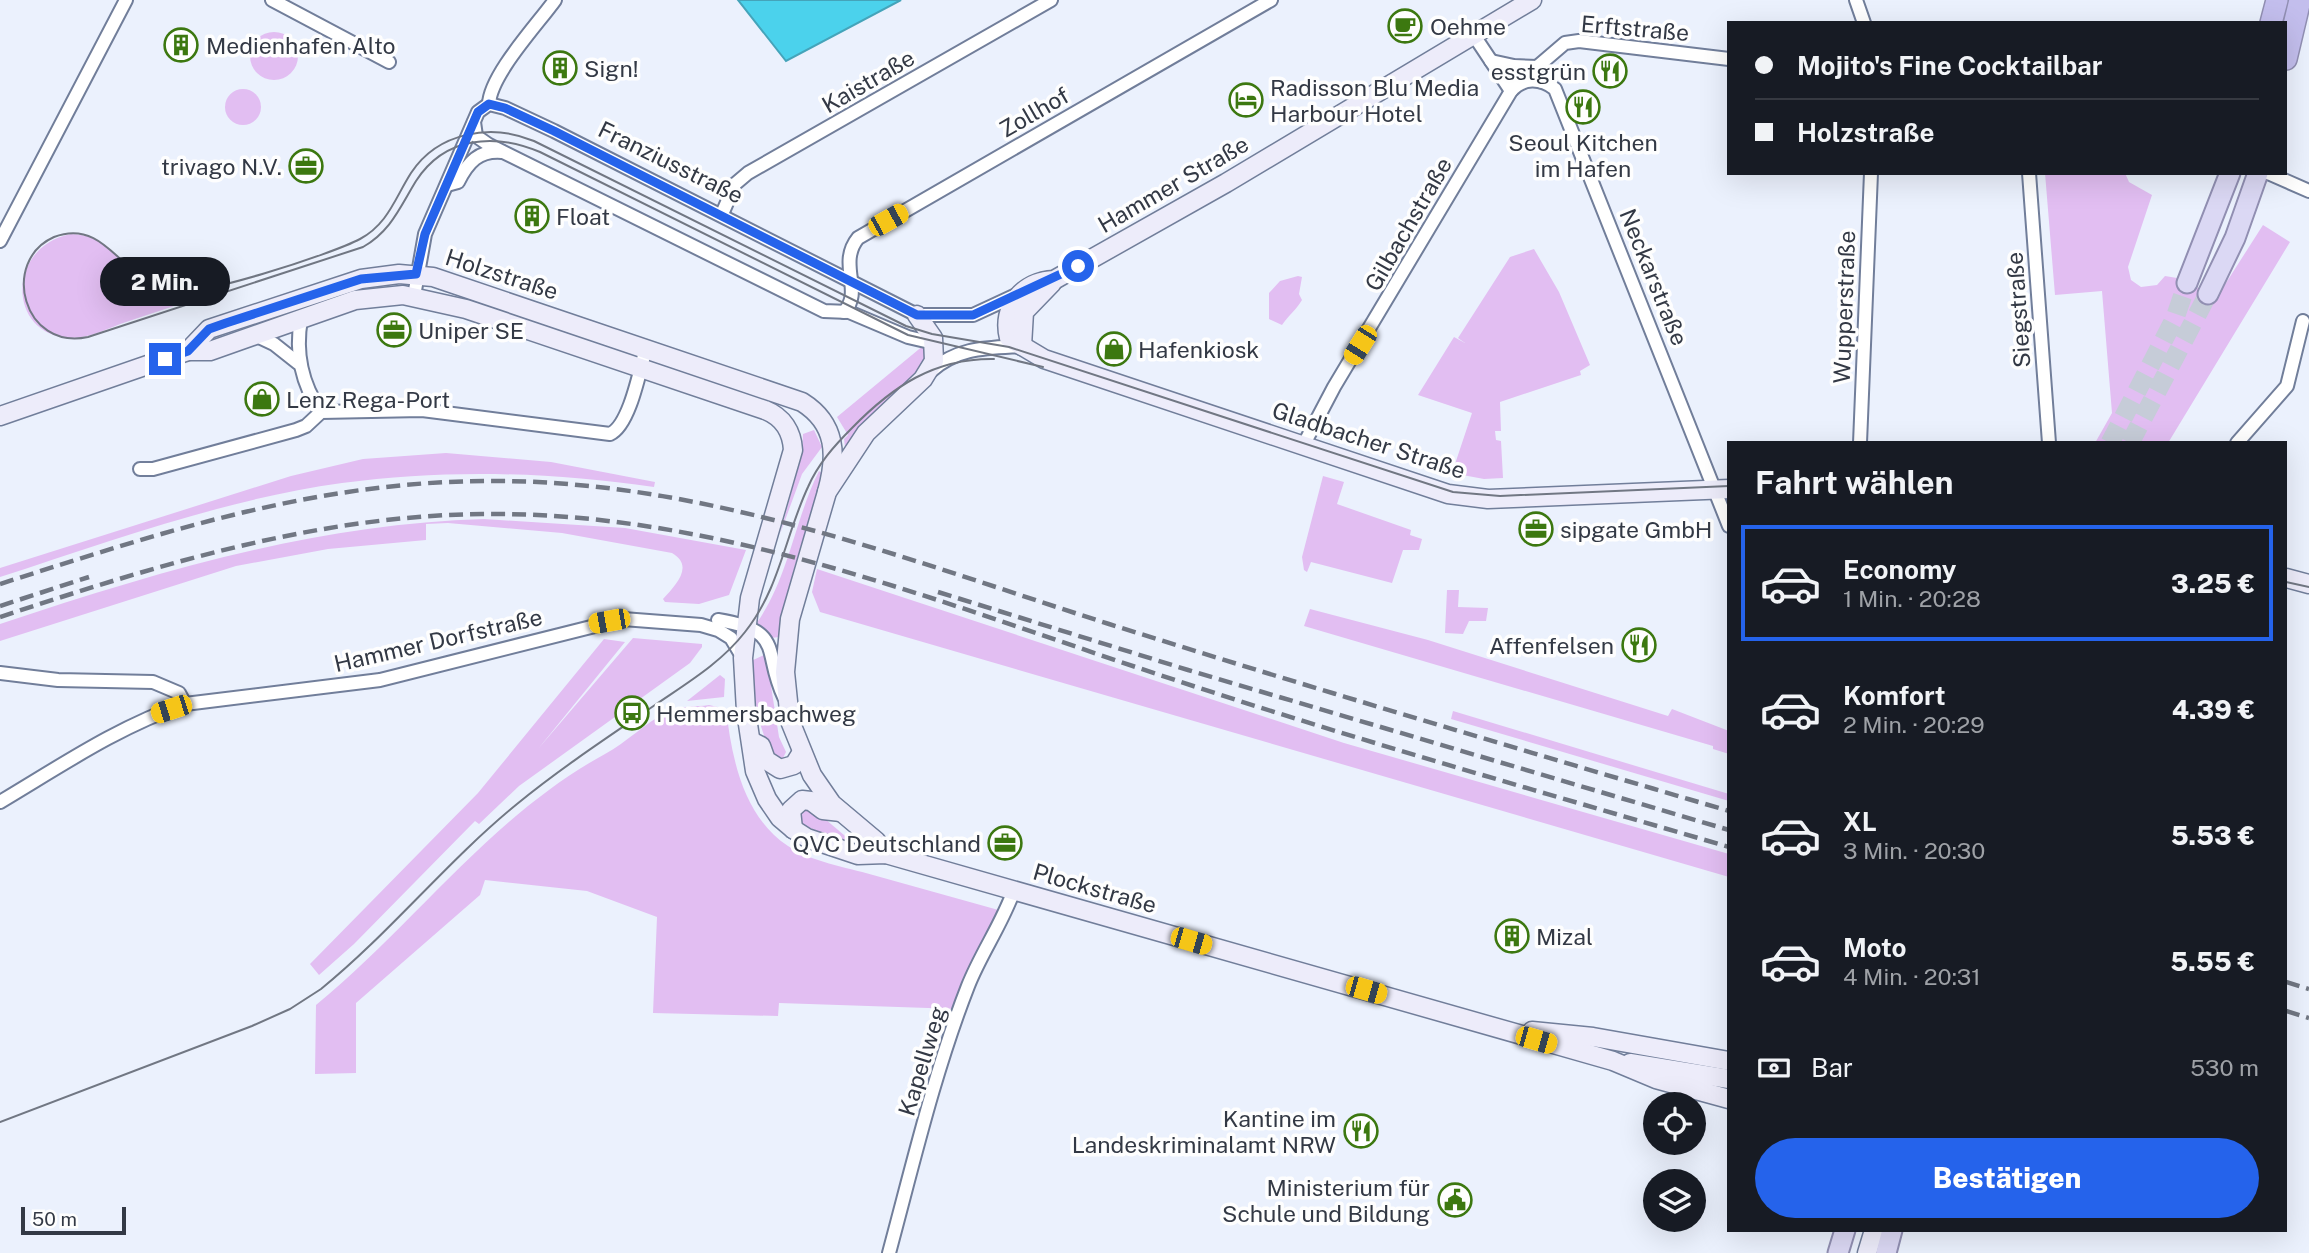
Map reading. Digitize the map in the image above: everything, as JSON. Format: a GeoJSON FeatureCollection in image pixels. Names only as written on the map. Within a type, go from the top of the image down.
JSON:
{"type":"FeatureCollection","features":[{"type":"Feature","properties":{"kind":"highway"},"geometry":{"type":"LineString","coordinates":[[2287,55],[2300,0]]}},
{"type":"Feature","properties":{"kind":"highway"},"geometry":{"type":"LineString","coordinates":[[2293,30],[2307,19],[2309,13]]}},
{"type":"Feature","properties":{"kind":"main road","name":"Hammer Straße"},"geometry":{"type":"LineString","coordinates":[[1016,295],[1043,280],[1054,280],[1226,183],[1475,37],[1532,0]]}},
{"type":"Feature","properties":{"kind":"main road"},"geometry":{"type":"LineString","coordinates":[[2188,283],[2229,175]]}},
{"type":"Feature","properties":{"kind":"main road"},"geometry":{"type":"LineString","coordinates":[[2208,294],[2235,238],[2257,175]]}},
{"type":"Feature","properties":{"kind":"main road","name":"Holzstraße"},"geometry":{"type":"LineString","coordinates":[[188,351],[209,329],[361,279],[416,274],[433,276],[789,397],[810,407],[822,419],[832,438],[834,459],[827,492]]}},
{"type":"Feature","properties":{"kind":"main road","name":"Hammer Straße"},"geometry":{"type":"LineString","coordinates":[[1022,346],[1024,312],[1049,289],[1054,280]]}},
{"type":"Feature","properties":{"kind":"main road"},"geometry":{"type":"LineString","coordinates":[[1016,295],[1009,312],[1008,330],[1013,342],[1022,346]]}},
{"type":"Feature","properties":{"kind":"main road","name":"Holzstraße"},"geometry":{"type":"LineString","coordinates":[[0,416],[188,351],[210,351],[367,297],[414,296],[466,309],[772,413],[790,433]]}},
{"type":"Feature","properties":{"kind":"main road"},"geometry":{"type":"LineString","coordinates":[[917,315],[929,328],[934,343],[934,361],[928,374]]}},
{"type":"Feature","properties":{"kind":"main road","name":"Gladbacher Straße"},"geometry":{"type":"LineString","coordinates":[[1022,346],[1044,359],[1466,498],[1723,489]]}},
{"type":"Feature","properties":{"kind":"main road","name":"Plockstraße"},"geometry":{"type":"LineString","coordinates":[[886,854],[876,841],[841,812],[816,780],[802,752],[786,701],[790,619],[827,492],[876,421],[928,374]]}},
{"type":"Feature","properties":{"kind":"main road","name":"Plockstraße"},"geometry":{"type":"LineString","coordinates":[[790,433],[792,456],[750,598],[743,658],[755,771],[767,800],[780,818],[793,829],[807,838],[858,855],[886,854],[1613,1061],[1656,1079],[1727,1098]]}},
{"type":"Feature","properties":{"kind":"main road"},"geometry":{"type":"LineString","coordinates":[[2287,578],[2309,584]]}},
{"type":"Feature","properties":{"kind":"main road"},"geometry":{"type":"LineString","coordinates":[[750,740],[761,747],[766,760],[780,769],[794,765],[802,752]]}},
{"type":"Feature","properties":{"kind":"main road","name":"Plockstraße"},"geometry":{"type":"LineString","coordinates":[[793,829],[791,810],[802,800],[811,801],[823,810],[841,812]]}},
{"type":"Feature","properties":{"kind":"main road"},"geometry":{"type":"LineString","coordinates":[[1510,1032],[1542,1031],[1593,1037],[1727,1061]]}},
{"type":"Feature","properties":{"kind":"main road","name":"Plockstraße"},"geometry":{"type":"LineString","coordinates":[[1613,1061],[1652,1064],[1727,1079]]}},
{"type":"Feature","properties":{"kind":"main road"},"geometry":{"type":"LineString","coordinates":[[1838,1253],[1844,1232]]}},
{"type":"Feature","properties":{"kind":"main road"},"geometry":{"type":"LineString","coordinates":[[1867,1253],[1873,1232]]}},
{"type":"Feature","properties":{"kind":"main road"},"geometry":{"type":"LineString","coordinates":[[1886,1253],[1891,1232]]}},
{"type":"Feature","properties":{"kind":"street"},"geometry":{"type":"LineString","coordinates":[[0,242],[125,0]]}},
{"type":"Feature","properties":{"kind":"street"},"geometry":{"type":"LineString","coordinates":[[272,0],[389,62]]}},
{"type":"Feature","properties":{"kind":"street"},"geometry":{"type":"LineString","coordinates":[[414,296],[425,234],[474,121],[482,107],[489,104],[489,94],[503,71],[555,0]]}},
{"type":"Feature","properties":{"kind":"street","name":"Kaistraße"},"geometry":{"type":"LineString","coordinates":[[722,214],[734,184],[748,173],[1051,0]]}},
{"type":"Feature","properties":{"kind":"street","name":"Zollhof"},"geometry":{"type":"LineString","coordinates":[[850,280],[849,253],[864,234],[1271,0]]}},
{"type":"Feature","properties":{"kind":"street"},"geometry":{"type":"LineString","coordinates":[[1856,0],[1863,21]]}},
{"type":"Feature","properties":{"kind":"street"},"geometry":{"type":"LineString","coordinates":[[1475,37],[1511,91]]}},
{"type":"Feature","properties":{"kind":"street","name":"Erftstraße"},"geometry":{"type":"LineString","coordinates":[[1491,61],[1537,67],[1565,43],[1579,41],[1727,59]]}},
{"type":"Feature","properties":{"kind":"street","name":"Neckarstraße"},"geometry":{"type":"LineString","coordinates":[[1511,91],[1517,84],[1534,80],[1555,89],[1723,489]]}},
{"type":"Feature","properties":{"kind":"street","name":"Gilbachstraße"},"geometry":{"type":"LineString","coordinates":[[1303,446],[1334,387],[1511,91]]}},
{"type":"Feature","properties":{"kind":"street","name":"Franziusstraße"},"geometry":{"type":"LineString","coordinates":[[489,104],[505,108],[722,214],[917,315],[973,315],[1016,295]]}},
{"type":"Feature","properties":{"kind":"street"},"geometry":{"type":"LineString","coordinates":[[474,121],[476,136],[824,311],[844,312],[908,337],[934,343]]}},
{"type":"Feature","properties":{"kind":"street"},"geometry":{"type":"LineString","coordinates":[[447,185],[458,182],[465,168],[478,156],[495,151],[511,154]]}},
{"type":"Feature","properties":{"kind":"street","name":"Wupperstraße"},"geometry":{"type":"LineString","coordinates":[[1860,441],[1871,175]]}},
{"type":"Feature","properties":{"kind":"street","name":"Siegstraße"},"geometry":{"type":"LineString","coordinates":[[2029,175],[2049,441]]}},
{"type":"Feature","properties":{"kind":"street"},"geometry":{"type":"LineString","coordinates":[[2273,175],[2309,191]]}},
{"type":"Feature","properties":{"kind":"street"},"geometry":{"type":"LineString","coordinates":[[844,312],[852,299],[850,280]]}},
{"type":"Feature","properties":{"kind":"street"},"geometry":{"type":"LineString","coordinates":[[301,319],[298,363],[312,399],[321,412]]}},
{"type":"Feature","properties":{"kind":"street"},"geometry":{"type":"LineString","coordinates":[[2239,441],[2287,386],[2303,321]]}},
{"type":"Feature","properties":{"kind":"street"},"geometry":{"type":"LineString","coordinates":[[257,336],[274,344],[298,363]]}},
{"type":"Feature","properties":{"kind":"street"},"geometry":{"type":"LineString","coordinates":[[928,374],[945,359],[968,349],[1022,346]]}},
{"type":"Feature","properties":{"kind":"street"},"geometry":{"type":"LineString","coordinates":[[140,469],[153,469],[285,434],[306,426],[321,412],[422,410],[504,418],[603,435],[615,431],[621,425],[646,348]]}},
{"type":"Feature","properties":{"kind":"street"},"geometry":{"type":"LineString","coordinates":[[1723,489],[1727,514]]}},
{"type":"Feature","properties":{"kind":"street","name":"Hammer Dorfstraße"},"geometry":{"type":"LineString","coordinates":[[701,625],[735,615],[750,598]]}},
{"type":"Feature","properties":{"kind":"street","name":"Hammer Dorfstraße"},"geometry":{"type":"LineString","coordinates":[[0,802],[119,732],[156,713],[185,704],[380,680],[624,619],[701,625],[727,635],[743,658]]}},
{"type":"Feature","properties":{"kind":"street","name":"Hammer Dorfstraße"},"geometry":{"type":"LineString","coordinates":[[718,620],[745,624]]}},
{"type":"Feature","properties":{"kind":"street"},"geometry":{"type":"LineString","coordinates":[[745,624],[760,634],[768,645],[775,661],[776,680],[786,701]]}},
{"type":"Feature","properties":{"kind":"street"},"geometry":{"type":"LineString","coordinates":[[0,673],[58,680],[153,682],[179,694],[185,704]]}},
{"type":"Feature","properties":{"kind":"street","name":"Kapellweg"},"geometry":{"type":"LineString","coordinates":[[889,1253],[955,1021],[969,985],[1007,911],[1014,890]]}},
{"type":"Feature","properties":{"kind":"shaded area"},"geometry":{"type":"Polygon","coordinates":[[[274,32],[291,39],[298,56],[291,73],[274,80],[257,73],[250,56],[257,39],[274,32]]]}},
{"type":"Feature","properties":{"kind":"shaded area"},"geometry":{"type":"Polygon","coordinates":[[[243,89],[256,94],[261,107],[256,120],[243,125],[230,120],[225,107],[230,94],[243,89]]]}},
{"type":"Feature","properties":{"kind":"shaded area"},"geometry":{"type":"Polygon","coordinates":[[[2045,175],[2126,175],[2129,182],[2152,195],[2128,267],[2131,280],[2141,287],[2157,285],[2165,276],[2177,278],[2217,297],[2263,225],[2290,242],[2169,441],[2096,441],[2112,413],[2102,291],[2055,295],[2045,175]]]}},
{"type":"Feature","properties":{"kind":"shaded area"},"geometry":{"type":"Polygon","coordinates":[[[71,234],[91,238],[106,246],[144,281],[160,290],[180,294],[206,292],[207,295],[84,337],[69,338],[48,333],[34,322],[25,306],[22,289],[26,271],[35,255],[50,242],[71,234]]]}},
{"type":"Feature","properties":{"kind":"shaded area"},"geometry":{"type":"Polygon","coordinates":[[[1534,249],[1559,292],[1590,365],[1580,371],[1581,375],[1500,402],[1501,431],[1495,431],[1496,440],[1501,441],[1503,478],[1484,479],[1452,473],[1472,413],[1418,395],[1454,337],[1465,343],[1458,338],[1510,257],[1534,249]]]}},
{"type":"Feature","properties":{"kind":"shaded area"},"geometry":{"type":"Polygon","coordinates":[[[1302,277],[1300,304],[1282,325],[1269,319],[1269,293],[1280,281],[1302,277]]]}},
{"type":"Feature","properties":{"kind":"shaded area"},"geometry":{"type":"Polygon","coordinates":[[[924,345],[929,346],[924,370],[845,447],[844,439],[848,435],[837,417],[924,345]]]}},
{"type":"Feature","properties":{"kind":"shaded area"},"geometry":{"type":"Polygon","coordinates":[[[814,430],[822,447],[802,474],[780,534],[802,454],[803,434],[814,430]]]}},
{"type":"Feature","properties":{"kind":"shaded area"},"geometry":{"type":"Polygon","coordinates":[[[446,453],[551,462],[655,482],[654,487],[537,475],[459,474],[342,483],[212,510],[0,577],[0,568],[291,476],[363,459],[446,453]]]}},
{"type":"Feature","properties":{"kind":"shaded area"},"geometry":{"type":"Polygon","coordinates":[[[819,471],[822,473],[821,481],[794,568],[779,637],[771,638],[756,624],[784,569],[819,471]]]}},
{"type":"Feature","properties":{"kind":"shaded area"},"geometry":{"type":"Polygon","coordinates":[[[1323,476],[1344,482],[1337,504],[1411,530],[1410,535],[1422,539],[1419,550],[1403,550],[1392,583],[1311,562],[1307,572],[1304,570],[1302,557],[1323,476]]]}},
{"type":"Feature","properties":{"kind":"shaded area"},"geometry":{"type":"Polygon","coordinates":[[[484,519],[625,528],[746,550],[729,595],[699,604],[665,602],[663,599],[681,576],[682,570],[679,558],[672,553],[562,533],[448,523],[426,524],[426,540],[328,549],[236,566],[0,641],[0,624],[179,569],[299,540],[360,530],[421,523],[484,519]]]}},
{"type":"Feature","properties":{"kind":"shaded area"},"geometry":{"type":"Polygon","coordinates":[[[817,569],[1344,743],[1727,853],[1727,876],[820,612],[812,592],[817,569]]]}},
{"type":"Feature","properties":{"kind":"shaded area"},"geometry":{"type":"Polygon","coordinates":[[[1447,590],[1459,590],[1458,607],[1488,608],[1486,621],[1469,621],[1463,634],[1445,633],[1447,590]]]}},
{"type":"Feature","properties":{"kind":"shaded area"},"geometry":{"type":"Polygon","coordinates":[[[1310,609],[1428,640],[1668,716],[1672,709],[1727,730],[1727,753],[1713,749],[1713,746],[1304,626],[1310,609]]]}},
{"type":"Feature","properties":{"kind":"shaded area"},"geometry":{"type":"Polygon","coordinates":[[[633,638],[702,644],[702,647],[690,663],[519,786],[479,824],[475,821],[354,944],[319,975],[310,964],[478,793],[604,639],[625,642],[538,749],[633,638]]]}},
{"type":"Feature","properties":{"kind":"shaded area"},"geometry":{"type":"Polygon","coordinates":[[[766,654],[779,737],[786,752],[783,758],[775,757],[769,747],[760,724],[755,698],[751,661],[766,654]]]}},
{"type":"Feature","properties":{"kind":"shaded area"},"geometry":{"type":"Polygon","coordinates":[[[720,675],[725,679],[724,697],[687,701],[720,675]]]}},
{"type":"Feature","properties":{"kind":"shaded area"},"geometry":{"type":"Polygon","coordinates":[[[709,705],[726,709],[736,766],[750,803],[773,834],[788,846],[829,864],[1002,911],[958,1009],[779,1003],[778,1016],[653,1013],[657,917],[587,891],[485,880],[480,895],[356,1003],[356,1073],[315,1074],[316,1005],[352,974],[490,839],[564,779],[659,716],[676,709],[709,705]]]}},
{"type":"Feature","properties":{"kind":"shaded area"},"geometry":{"type":"Polygon","coordinates":[[[1453,711],[1727,793],[1727,800],[1451,719],[1453,711]]]}},
{"type":"Feature","properties":{"kind":"shaded area"},"geometry":{"type":"Polygon","coordinates":[[[804,810],[818,813],[851,841],[851,845],[803,825],[800,818],[804,810]]]}},
{"type":"Feature","properties":{"kind":"water"},"geometry":{"type":"Polygon","coordinates":[[[738,0],[901,0],[786,61],[738,0]]]}},
{"type":"Feature","properties":{"kind":"tunnel"},"geometry":{"type":"LineString","coordinates":[[2111,441],[2175,318],[2187,283]]}},
{"type":"Feature","properties":{"kind":"tunnel"},"geometry":{"type":"LineString","coordinates":[[2131,441],[2208,294]]}},
{"type":"Feature","properties":{"kind":"tram line"},"geometry":{"type":"LineString","coordinates":[[1043,367],[908,335],[540,152],[506,142],[472,142],[441,155],[416,181],[388,226],[363,247],[88,337],[66,338],[48,331],[34,318],[26,301],[24,283],[27,265],[37,249],[54,237],[72,233],[88,236],[101,243],[152,286],[167,292],[205,289],[294,264],[345,246],[370,233],[390,210],[411,173],[422,159],[436,148],[467,135],[500,133],[534,141],[906,326],[932,334],[1009,347],[1453,492],[1500,496],[1727,486]]}},
{"type":"Feature","properties":{"kind":"tram line"},"geometry":{"type":"LineString","coordinates":[[0,1122],[252,1026],[290,1009],[321,989],[517,804],[585,753],[703,672],[736,643],[766,598],[800,505],[817,471],[845,435],[867,413],[899,388],[933,370],[972,360],[994,359]]}},
{"type":"Feature","properties":{"kind":"tram line"},"geometry":{"type":"LineString","coordinates":[[2287,582],[2309,587]]}},
{"type":"Feature","properties":{"kind":"railway"},"geometry":{"type":"LineString","coordinates":[[0,584],[121,546],[241,513],[363,490],[426,483],[490,481],[570,484],[649,494],[727,509],[882,550],[1264,672],[1727,810]]}},
{"type":"Feature","properties":{"kind":"railway"},"geometry":{"type":"LineString","coordinates":[[0,617],[178,562],[297,534],[358,524],[482,514],[572,517],[661,528],[748,546],[835,569],[922,595],[1315,725],[1727,846]]}},
{"type":"Feature","properties":{"kind":"railway"},"geometry":{"type":"LineString","coordinates":[[0,606],[89,577]]}},
{"type":"Feature","properties":{"kind":"railway"},"geometry":{"type":"LineString","coordinates":[[938,592],[1188,670],[1727,829]]}},
{"type":"Feature","properties":{"kind":"railway"},"geometry":{"type":"LineString","coordinates":[[2287,982],[2309,989]]}},
{"type":"Feature","properties":{"kind":"railway"},"geometry":{"type":"LineString","coordinates":[[2287,1011],[2309,1018]]}},
{"type":"Feature","properties":{"kind":"place","name":"Oehme"},"geometry":{"type":"Point","coordinates":[1405,26]}},
{"type":"Feature","properties":{"kind":"place","name":"Medienhafen Alto"},"geometry":{"type":"Point","coordinates":[181,45]}},
{"type":"Feature","properties":{"kind":"place","name":"Sign!"},"geometry":{"type":"Point","coordinates":[560,68]}},
{"type":"Feature","properties":{"kind":"place","name":"esstgrün"},"geometry":{"type":"Point","coordinates":[1610,71]}},
{"type":"Feature","properties":{"kind":"place","name":"Radisson Blu Media Harbour Hotel"},"geometry":{"type":"Point","coordinates":[1246,100]}},
{"type":"Feature","properties":{"kind":"place","name":"Seoul Kitchen im Hafen"},"geometry":{"type":"Point","coordinates":[1583,107]}},
{"type":"Feature","properties":{"kind":"place","name":"trivago N.V."},"geometry":{"type":"Point","coordinates":[306,166]}},
{"type":"Feature","properties":{"kind":"place","name":"Float"},"geometry":{"type":"Point","coordinates":[532,216]}},
{"type":"Feature","properties":{"kind":"place","name":"Uniper SE"},"geometry":{"type":"Point","coordinates":[394,330]}},
{"type":"Feature","properties":{"kind":"place","name":"Hafenkiosk"},"geometry":{"type":"Point","coordinates":[1114,349]}},
{"type":"Feature","properties":{"kind":"place","name":"Lenz Rega-Port"},"geometry":{"type":"Point","coordinates":[262,399]}},
{"type":"Feature","properties":{"kind":"place","name":"sipgate GmbH"},"geometry":{"type":"Point","coordinates":[1536,529]}},
{"type":"Feature","properties":{"kind":"place","name":"Affenfelsen"},"geometry":{"type":"Point","coordinates":[1639,645]}},
{"type":"Feature","properties":{"kind":"place","name":"Hemmersbachweg"},"geometry":{"type":"Point","coordinates":[632,713]}},
{"type":"Feature","properties":{"kind":"place","name":"QVC Deutschland"},"geometry":{"type":"Point","coordinates":[1005,843]}},
{"type":"Feature","properties":{"kind":"place","name":"Mizal"},"geometry":{"type":"Point","coordinates":[1512,936]}},
{"type":"Feature","properties":{"kind":"place","name":"Kantine im Landeskriminalamt NRW"},"geometry":{"type":"Point","coordinates":[1361,1131]}},
{"type":"Feature","properties":{"kind":"place","name":"Ministerium für Schule und Bildung"},"geometry":{"type":"Point","coordinates":[1455,1200]}},
{"type":"Feature","properties":{"kind":"route"},"geometry":{"type":"LineString","coordinates":[[165,359],[188,351],[209,329],[226,323],[361,279],[416,274],[425,234],[478,112],[489,104],[498,105],[554,131],[917,315],[959,317],[983,312],[1043,280],[1054,280],[1078,266]]}}]}
